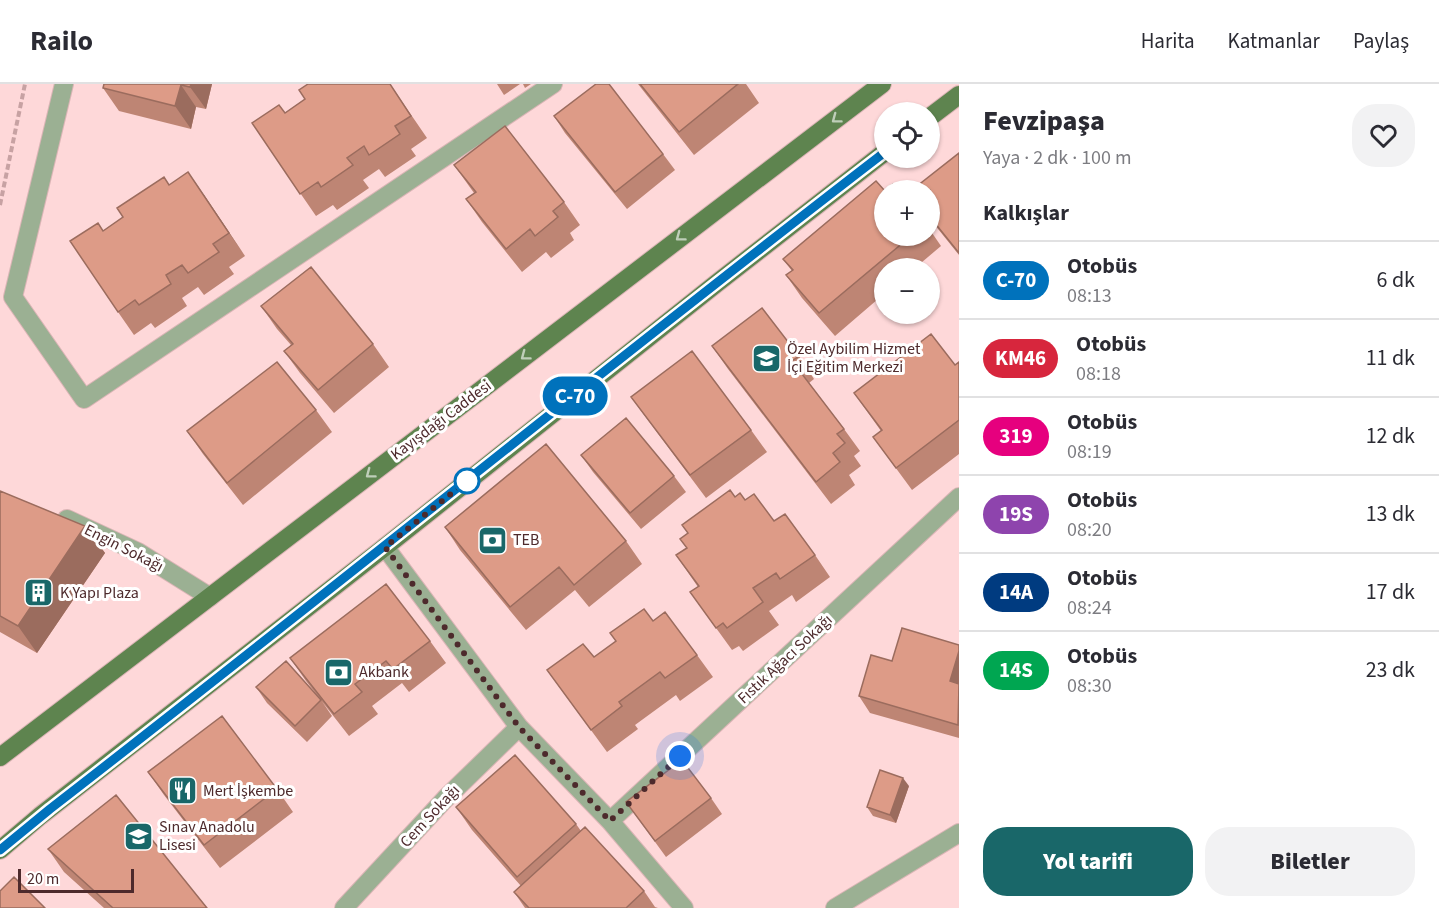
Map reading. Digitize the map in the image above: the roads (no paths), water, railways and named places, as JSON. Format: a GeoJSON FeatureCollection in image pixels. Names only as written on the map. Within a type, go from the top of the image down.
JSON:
{"type":"FeatureCollection","features":[{"type":"Feature","properties":{"kind":"main road","name":"Kayışdağı Caddesi"},"geometry":{"type":"LineString","coordinates":[[0,757],[882,84]]}},
{"type":"Feature","properties":{"kind":"main road"},"geometry":{"type":"LineString","coordinates":[[940,109],[959,95]]}},
{"type":"Feature","properties":{"kind":"main road"},"geometry":{"type":"LineString","coordinates":[[0,850],[874,161]]}},
{"type":"Feature","properties":{"kind":"street"},"geometry":{"type":"LineString","coordinates":[[64,84],[13,297],[84,399],[553,84]]}},
{"type":"Feature","properties":{"kind":"street","name":"Fıstık Ağacı Sokağı"},"geometry":{"type":"LineString","coordinates":[[610,821],[959,497]]}},
{"type":"Feature","properties":{"kind":"street","name":"Engin Sokağı"},"geometry":{"type":"LineString","coordinates":[[52,513],[138,552],[210,597]]}},
{"type":"Feature","properties":{"kind":"street"},"geometry":{"type":"LineString","coordinates":[[385,547],[519,727],[610,821],[684,908]]}},
{"type":"Feature","properties":{"kind":"street","name":"Cem Sokağı"},"geometry":{"type":"LineString","coordinates":[[344,908],[445,799],[519,727]]}},
{"type":"Feature","properties":{"kind":"street"},"geometry":{"type":"LineString","coordinates":[[836,908],[959,833]]}},
{"type":"Feature","properties":{"kind":"place","name":"Özel Aybilim Hizmet İçi Eğitim Merkezi"},"geometry":{"type":"Point","coordinates":[766,358]}},
{"type":"Feature","properties":{"kind":"place","name":"TEB"},"geometry":{"type":"Point","coordinates":[492,540]}},
{"type":"Feature","properties":{"kind":"place","name":"K Yapı Plaza"},"geometry":{"type":"Point","coordinates":[39,593]}},
{"type":"Feature","properties":{"kind":"place","name":"Akbank"},"geometry":{"type":"Point","coordinates":[338,672]}},
{"type":"Feature","properties":{"kind":"place","name":"Mert İşkembe"},"geometry":{"type":"Point","coordinates":[182,791]}},
{"type":"Feature","properties":{"kind":"place","name":"Sınav Anadolu Lisesi"},"geometry":{"type":"Point","coordinates":[138,836]}}]}
